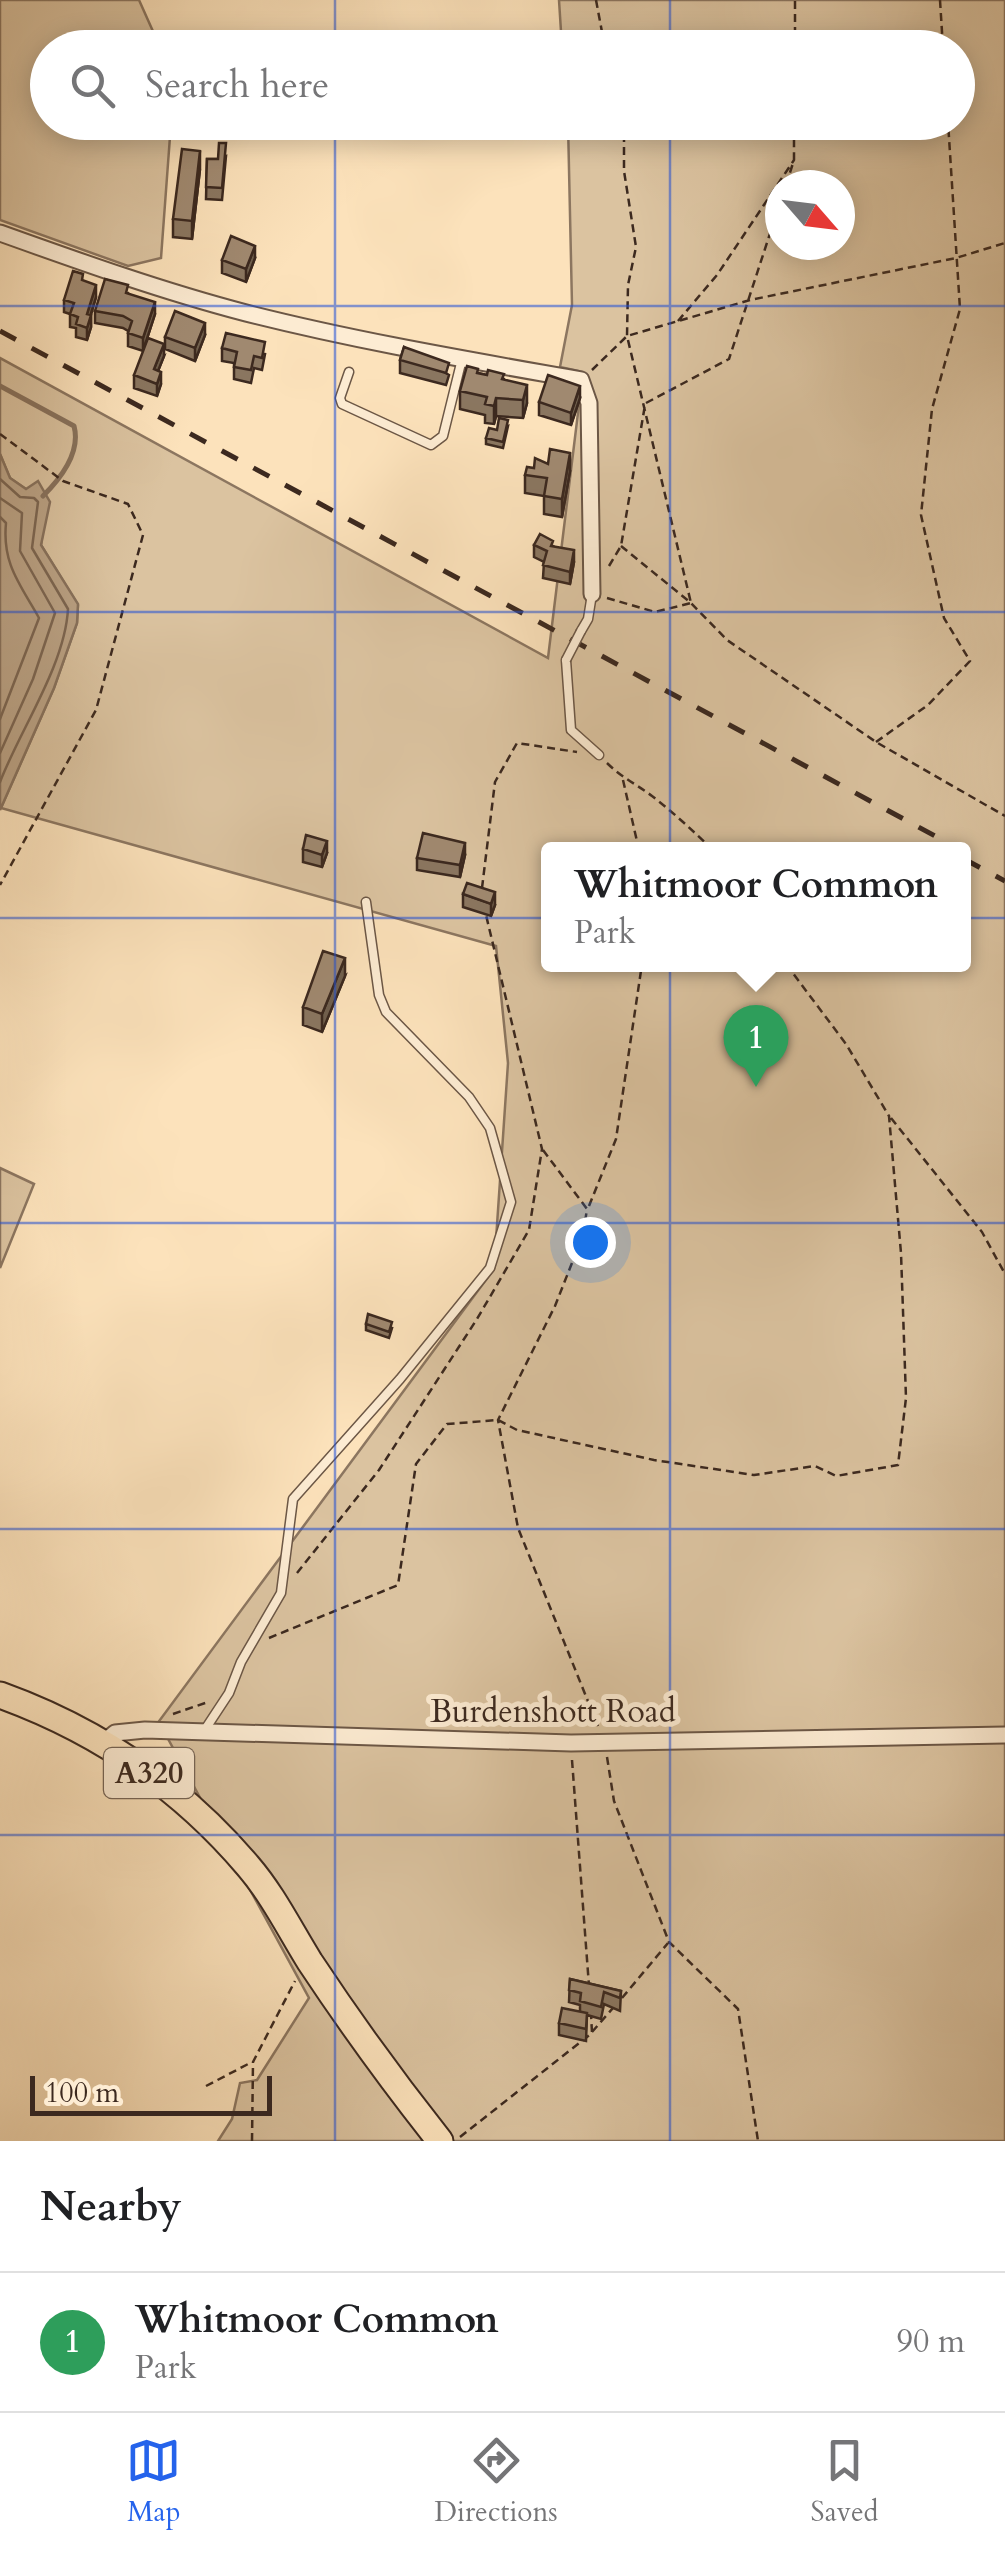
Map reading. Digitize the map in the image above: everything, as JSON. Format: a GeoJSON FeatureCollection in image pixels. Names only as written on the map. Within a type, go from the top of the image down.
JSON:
{"type":"FeatureCollection","features":[{"type":"Feature","properties":{"kind":"main road","name":"A320"},"geometry":{"type":"LineString","coordinates":[[0,1695],[46,1712],[104,1742],[174,1793],[226,1840],[267,1892],[400,2091],[440,2141]]}},
{"type":"Feature","properties":{"kind":"street"},"geometry":{"type":"LineString","coordinates":[[0,233],[124,277],[245,312],[380,344],[581,380],[589,403],[592,594]]}},
{"type":"Feature","properties":{"kind":"street","name":"Burdenshott Road"},"geometry":{"type":"LineString","coordinates":[[104,1742],[116,1733],[130,1731],[571,1743],[1005,1734]]}},
{"type":"Feature","properties":{"kind":"lane"},"geometry":{"type":"LineString","coordinates":[[348,372],[340,398],[342,404],[431,445],[443,436],[462,359]]}},
{"type":"Feature","properties":{"kind":"lane"},"geometry":{"type":"LineString","coordinates":[[592,594],[588,619],[566,660],[571,730],[599,755]]}},
{"type":"Feature","properties":{"kind":"lane"},"geometry":{"type":"LineString","coordinates":[[204,1731],[229,1694],[281,1594],[282,1562],[294,1498],[490,1268],[511,1202],[490,1128],[468,1097],[386,1012],[378,995],[366,902]]}},
{"type":"Feature","properties":{"kind":"path"},"geometry":{"type":"LineString","coordinates":[[596,0],[602,30]]}},
{"type":"Feature","properties":{"kind":"path"},"geometry":{"type":"LineString","coordinates":[[795,0],[795,30]]}},
{"type":"Feature","properties":{"kind":"path"},"geometry":{"type":"LineString","coordinates":[[940,0],[942,30]]}},
{"type":"Feature","properties":{"kind":"path"},"geometry":{"type":"LineString","coordinates":[[624,140],[624,171],[636,246],[628,285],[627,336],[691,603]]}},
{"type":"Feature","properties":{"kind":"path"},"geometry":{"type":"LineString","coordinates":[[791,170],[794,140]]}},
{"type":"Feature","properties":{"kind":"path"},"geometry":{"type":"LineString","coordinates":[[876,742],[928,705],[970,661],[944,618],[921,515],[932,409],[960,309],[949,140]]}},
{"type":"Feature","properties":{"kind":"path"},"geometry":{"type":"LineString","coordinates":[[678,321],[718,275],[794,160]]}},
{"type":"Feature","properties":{"kind":"path"},"geometry":{"type":"LineString","coordinates":[[581,380],[627,336],[750,300],[956,258],[1005,243]]}},
{"type":"Feature","properties":{"kind":"path"},"geometry":{"type":"LineString","coordinates":[[646,403],[730,359],[765,252]]}},
{"type":"Feature","properties":{"kind":"path"},"geometry":{"type":"LineString","coordinates":[[646,403],[621,546],[592,594],[654,612],[691,603]]}},
{"type":"Feature","properties":{"kind":"path"},"geometry":{"type":"LineString","coordinates":[[0,434],[63,481],[128,504],[143,535],[96,710],[0,885]]}},
{"type":"Feature","properties":{"kind":"path"},"geometry":{"type":"LineString","coordinates":[[621,546],[691,603],[727,640],[876,742],[1005,816]]}},
{"type":"Feature","properties":{"kind":"path"},"geometry":{"type":"LineString","coordinates":[[481,896],[496,782],[517,743],[599,755],[622,779],[641,788],[705,842]]}},
{"type":"Feature","properties":{"kind":"path"},"geometry":{"type":"LineString","coordinates":[[622,779],[636,842]]}},
{"type":"Feature","properties":{"kind":"path"},"geometry":{"type":"LineString","coordinates":[[281,1594],[379,1470],[477,1319],[529,1230],[542,1149],[486,914]]}},
{"type":"Feature","properties":{"kind":"path"},"geometry":{"type":"LineString","coordinates":[[641,972],[616,1140],[555,1306],[498,1420],[518,1528],[604,1741],[614,1801],[669,1942],[738,2009],[758,2141]]}},
{"type":"Feature","properties":{"kind":"path"},"geometry":{"type":"LineString","coordinates":[[792,972],[846,1044],[888,1116],[982,1232],[1005,1274]]}},
{"type":"Feature","properties":{"kind":"path"},"geometry":{"type":"LineString","coordinates":[[252,1644],[398,1585],[416,1464],[447,1424],[498,1420],[517,1430],[654,1460],[754,1476],[815,1466],[836,1476],[898,1464],[906,1398],[901,1253],[888,1116]]}},
{"type":"Feature","properties":{"kind":"path"},"geometry":{"type":"LineString","coordinates":[[542,1149],[588,1209]]}},
{"type":"Feature","properties":{"kind":"path"},"geometry":{"type":"LineString","coordinates":[[163,1718],[229,1694]]}},
{"type":"Feature","properties":{"kind":"path"},"geometry":{"type":"LineString","coordinates":[[571,1743],[589,1994]]}},
{"type":"Feature","properties":{"kind":"path"},"geometry":{"type":"LineString","coordinates":[[455,2141],[592,2032],[669,1942]]}},
{"type":"Feature","properties":{"kind":"path"},"geometry":{"type":"LineString","coordinates":[[252,2141],[253,2062],[307,1957]]}},
{"type":"Feature","properties":{"kind":"path"},"geometry":{"type":"LineString","coordinates":[[591,2013],[592,2032]]}},
{"type":"Feature","properties":{"kind":"path"},"geometry":{"type":"LineString","coordinates":[[206,2086],[253,2062]]}},
{"type":"Feature","properties":{"kind":"shaded area"},"geometry":{"type":"Polygon","coordinates":[[[0,0],[139,0],[152,30],[30,30],[30,140],[170,140],[161,258],[128,266],[0,220],[0,0]]]}},
{"type":"Feature","properties":{"kind":"shaded area"},"geometry":{"type":"Polygon","coordinates":[[[559,0],[1005,0],[1005,2141],[218,2141],[232,2119],[240,2083],[257,2080],[309,1998],[167,1737],[151,1732],[494,1269],[508,1063],[496,946],[1,808],[54,688],[77,623],[78,605],[41,545],[44,523],[26,489],[10,478],[0,454],[0,358],[548,658],[583,372],[560,367],[572,305],[568,140],[975,140],[975,30],[561,30],[559,0]]]}},
{"type":"Feature","properties":{"kind":"shaded area"},"geometry":{"type":"Polygon","coordinates":[[[0,1168],[34,1184],[0,1268],[0,1168]]]}},
{"type":"Feature","properties":{"kind":"water"},"geometry":{"type":"Polygon","coordinates":[[[0,454],[10,478],[26,489],[38,481],[50,502],[41,545],[78,604],[77,623],[54,688],[0,810],[0,454]]]}},
{"type":"Feature","properties":{"kind":"building"},"geometry":{"type":"Polygon","coordinates":[[[219,143],[226,143],[222,188],[206,187],[207,159],[218,159],[219,143]]]}},
{"type":"Feature","properties":{"kind":"building"},"geometry":{"type":"Polygon","coordinates":[[[182,149],[200,151],[192,221],[173,219],[182,149]]]}},
{"type":"Feature","properties":{"kind":"building"},"geometry":{"type":"Polygon","coordinates":[[[231,236],[255,246],[246,269],[222,260],[231,236]]]}},
{"type":"Feature","properties":{"kind":"building"},"geometry":{"type":"Polygon","coordinates":[[[73,271],[83,274],[82,280],[96,285],[87,328],[76,324],[78,317],[70,314],[74,303],[64,300],[73,271]]]}},
{"type":"Feature","properties":{"kind":"building"},"geometry":{"type":"Polygon","coordinates":[[[105,279],[128,285],[126,293],[155,302],[143,338],[128,333],[132,321],[95,311],[105,279]]]}},
{"type":"Feature","properties":{"kind":"building"},"geometry":{"type":"Polygon","coordinates":[[[175,311],[205,323],[195,348],[165,337],[175,311]]]}},
{"type":"Feature","properties":{"kind":"building"},"geometry":{"type":"Polygon","coordinates":[[[226,333],[265,342],[262,358],[254,356],[251,370],[234,367],[237,352],[222,348],[226,333]]]}},
{"type":"Feature","properties":{"kind":"building"},"geometry":{"type":"Polygon","coordinates":[[[148,338],[164,344],[154,369],[161,372],[157,384],[134,375],[148,338]]]}},
{"type":"Feature","properties":{"kind":"building"},"geometry":{"type":"Polygon","coordinates":[[[404,347],[449,363],[446,373],[400,360],[404,347]]]}},
{"type":"Feature","properties":{"kind":"building"},"geometry":{"type":"Polygon","coordinates":[[[467,366],[478,369],[477,373],[487,375],[488,370],[504,374],[502,379],[527,385],[523,400],[496,398],[494,406],[485,404],[487,397],[460,391],[467,366]]]}},
{"type":"Feature","properties":{"kind":"building"},"geometry":{"type":"Polygon","coordinates":[[[548,375],[580,386],[571,413],[539,402],[548,375]]]}},
{"type":"Feature","properties":{"kind":"building"},"geometry":{"type":"Polygon","coordinates":[[[499,418],[508,420],[503,442],[486,438],[489,428],[497,430],[499,418]]]}},
{"type":"Feature","properties":{"kind":"building"},"geometry":{"type":"Polygon","coordinates":[[[550,449],[570,453],[562,499],[544,496],[547,478],[525,475],[527,467],[534,468],[535,458],[548,464],[550,449]]]}},
{"type":"Feature","properties":{"kind":"building"},"geometry":{"type":"Polygon","coordinates":[[[540,534],[553,541],[551,546],[574,550],[570,572],[543,565],[547,551],[534,545],[540,534]]]}},
{"type":"Feature","properties":{"kind":"building"},"geometry":{"type":"Polygon","coordinates":[[[423,833],[465,843],[460,865],[417,858],[423,833]]]}},
{"type":"Feature","properties":{"kind":"building"},"geometry":{"type":"Polygon","coordinates":[[[306,835],[327,841],[322,855],[303,849],[306,835]]]}},
{"type":"Feature","properties":{"kind":"building"},"geometry":{"type":"Polygon","coordinates":[[[467,883],[495,892],[491,904],[463,894],[467,883]]]}},
{"type":"Feature","properties":{"kind":"building"},"geometry":{"type":"Polygon","coordinates":[[[323,951],[345,958],[322,1014],[303,1007],[323,951]]]}},
{"type":"Feature","properties":{"kind":"building"},"geometry":{"type":"Polygon","coordinates":[[[368,1314],[392,1322],[389,1332],[366,1324],[368,1314]]]}},
{"type":"Feature","properties":{"kind":"building"},"geometry":{"type":"Polygon","coordinates":[[[570,1979],[621,1991],[620,1998],[604,1992],[601,2007],[580,2001],[581,1993],[569,1990],[570,1979]]]}},
{"type":"Feature","properties":{"kind":"building"},"geometry":{"type":"Polygon","coordinates":[[[562,2008],[587,2013],[586,2029],[559,2023],[562,2008]]]}},
{"type":"Feature","properties":{"kind":"waterway"},"geometry":{"type":"LineString","coordinates":[[0,386],[74,426],[72,455],[63,473],[43,496]]}},
{"type":"Feature","properties":{"kind":"railway"},"geometry":{"type":"LineString","coordinates":[[0,331],[946,842]]}},
{"type":"Feature","properties":{"kind":"railway"},"geometry":{"type":"LineString","coordinates":[[971,863],[1005,881]]}},
{"type":"Feature","properties":{"kind":"place","name":"Whitmoor Common"},"geometry":{"type":"Point","coordinates":[756,1087]}}]}
